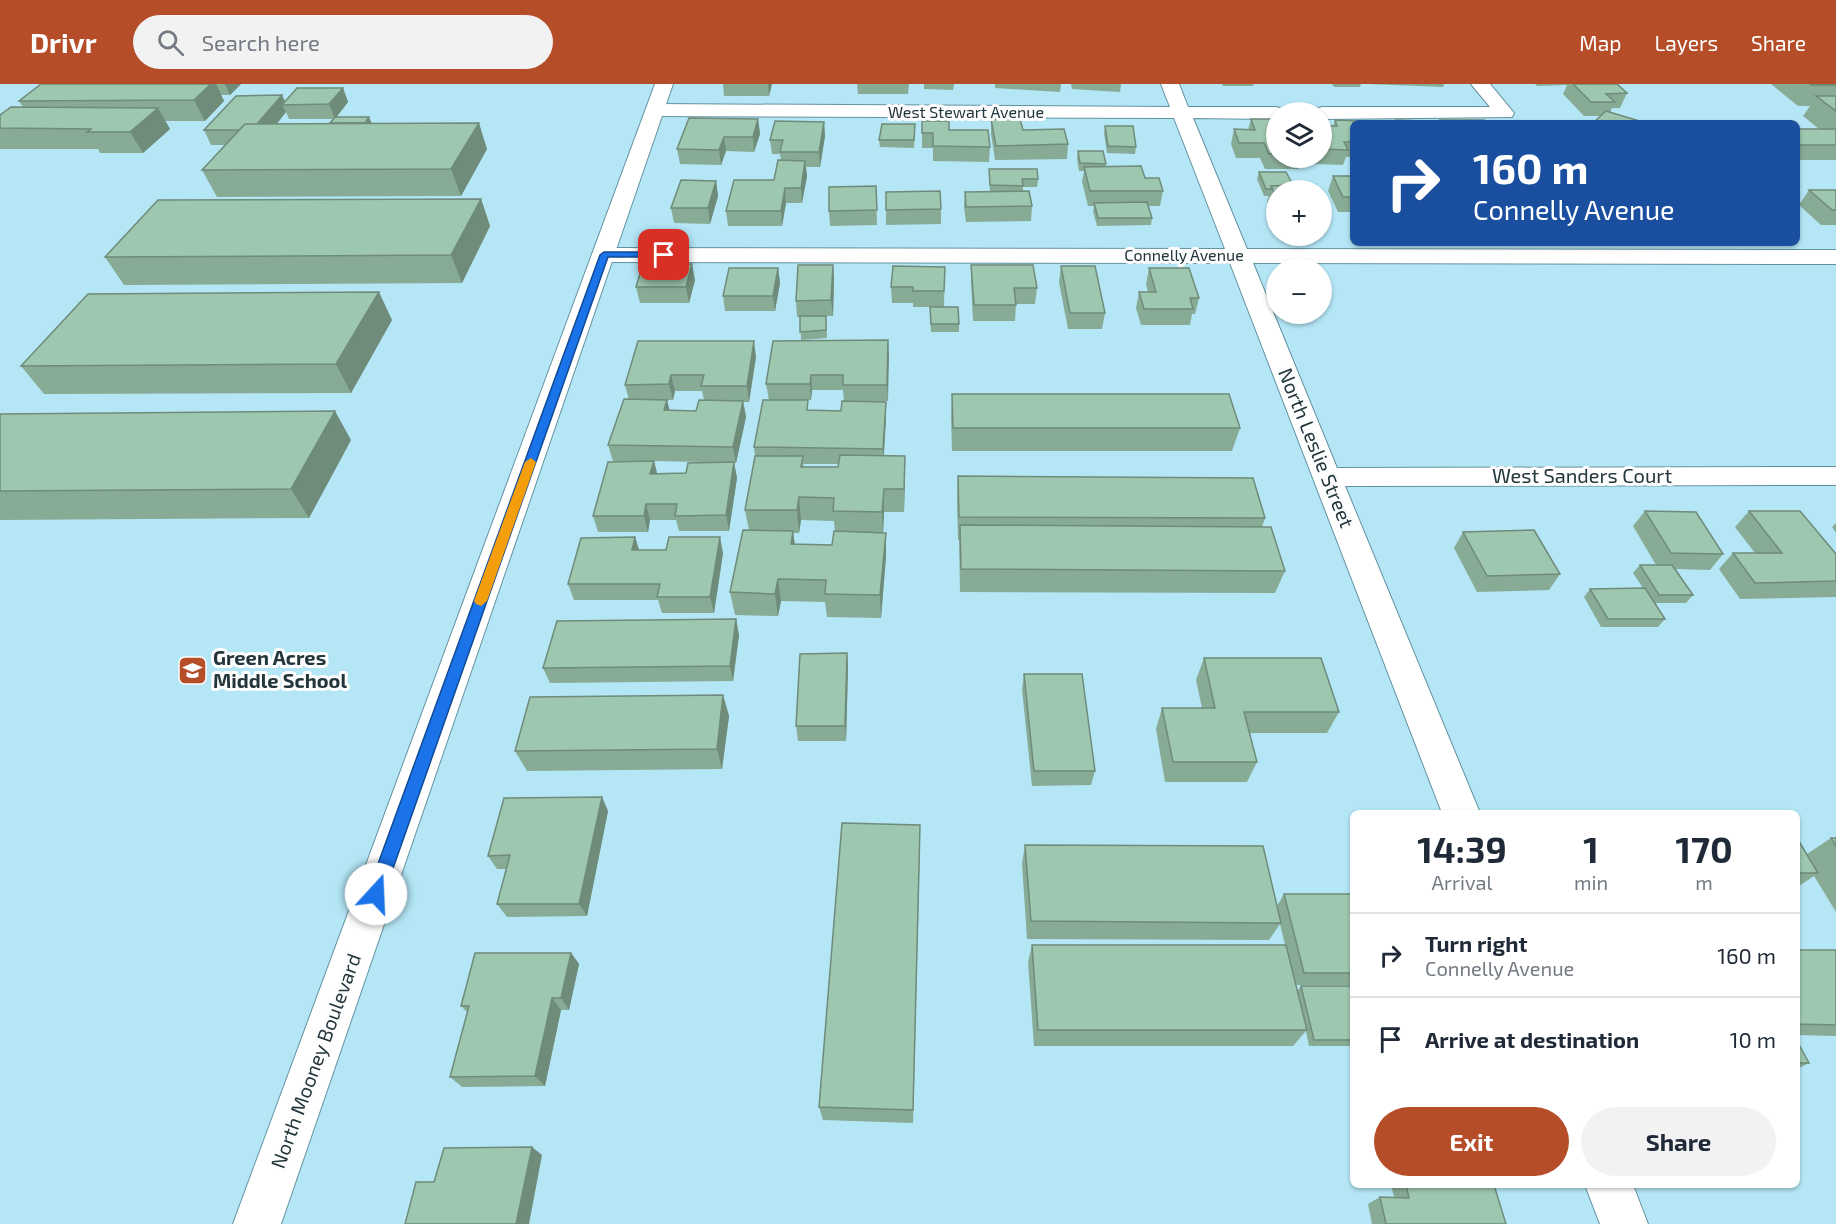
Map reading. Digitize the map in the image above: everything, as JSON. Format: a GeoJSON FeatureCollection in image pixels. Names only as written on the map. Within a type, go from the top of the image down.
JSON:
{"type":"FeatureCollection","features":[{"type":"Feature","properties":{"kind":"street","name":"North Leslie Street"},"geometry":{"type":"LineString","coordinates":[[1170,84],[1460,810]]}},
{"type":"Feature","properties":{"kind":"street"},"geometry":{"type":"LineString","coordinates":[[1332,113],[1505,113],[1480,84]]}},
{"type":"Feature","properties":{"kind":"street","name":"West Stewart Avenue"},"geometry":{"type":"LineString","coordinates":[[659,97],[1182,113],[1266,113]]}},
{"type":"Feature","properties":{"kind":"street","name":"North Mooney Boulevard"},"geometry":{"type":"LineString","coordinates":[[257,1224],[659,97]]}},
{"type":"Feature","properties":{"kind":"street","name":"Connelly Avenue"},"geometry":{"type":"LineString","coordinates":[[604,255],[1836,257]]}},
{"type":"Feature","properties":{"kind":"street","name":"West Sanders Court"},"geometry":{"type":"LineString","coordinates":[[1328,477],[1836,476]]}},
{"type":"Feature","properties":{"kind":"street"},"geometry":{"type":"LineString","coordinates":[[1610,1188],[1624,1224]]}},
{"type":"Feature","properties":{"kind":"building"},"geometry":{"type":"Polygon","coordinates":[[[41,84],[211,84],[194,100],[19,101],[41,84]]]}},
{"type":"Feature","properties":{"kind":"building"},"geometry":{"type":"Polygon","coordinates":[[[1573,84],[1617,84],[1627,93],[1606,94],[1615,102],[1591,102],[1573,84]]]}},
{"type":"Feature","properties":{"kind":"building"},"geometry":{"type":"Polygon","coordinates":[[[1836,84],[1836,85],[1811,85],[1836,84]]]}},
{"type":"Feature","properties":{"kind":"building"},"geometry":{"type":"Polygon","coordinates":[[[297,88],[343,88],[329,104],[282,105],[297,88]]]}},
{"type":"Feature","properties":{"kind":"building"},"geometry":{"type":"Polygon","coordinates":[[[282,95],[257,124],[245,124],[239,130],[204,130],[236,96],[282,95]]]}},
{"type":"Feature","properties":{"kind":"building"},"geometry":{"type":"Polygon","coordinates":[[[1816,96],[1836,96],[1836,111],[1816,96]]]}},
{"type":"Feature","properties":{"kind":"building"},"geometry":{"type":"Polygon","coordinates":[[[11,107],[158,108],[130,132],[87,132],[91,129],[0,128],[0,115],[11,107]]]}},
{"type":"Feature","properties":{"kind":"building"},"geometry":{"type":"Polygon","coordinates":[[[1606,111],[1636,120],[1596,120],[1606,111]]]}},
{"type":"Feature","properties":{"kind":"building"},"geometry":{"type":"Polygon","coordinates":[[[335,117],[369,117],[365,123],[330,123],[335,117]]]}},
{"type":"Feature","properties":{"kind":"building"},"geometry":{"type":"Polygon","coordinates":[[[689,118],[758,119],[753,137],[724,137],[719,150],[677,149],[689,118]]]}},
{"type":"Feature","properties":{"kind":"building"},"geometry":{"type":"Polygon","coordinates":[[[991,119],[1020,119],[1023,130],[1064,129],[1068,144],[996,146],[991,119]]]}},
{"type":"Feature","properties":{"kind":"building"},"geometry":{"type":"Polygon","coordinates":[[[1251,119],[1266,119],[1266,147],[1264,143],[1239,143],[1234,129],[1255,130],[1251,119]]]}},
{"type":"Feature","properties":{"kind":"building"},"geometry":{"type":"Polygon","coordinates":[[[1335,120],[1350,121],[1350,142],[1344,142],[1348,150],[1332,149],[1332,126],[1337,126],[1335,120]]]}},
{"type":"Feature","properties":{"kind":"building"},"geometry":{"type":"Polygon","coordinates":[[[775,121],[824,122],[819,152],[780,152],[783,140],[770,140],[775,121]]]}},
{"type":"Feature","properties":{"kind":"building"},"geometry":{"type":"Polygon","coordinates":[[[922,121],[949,121],[949,130],[988,130],[990,147],[933,146],[933,133],[922,133],[922,121]]]}},
{"type":"Feature","properties":{"kind":"building"},"geometry":{"type":"Polygon","coordinates":[[[479,123],[451,169],[202,170],[245,124],[479,123]]]}},
{"type":"Feature","properties":{"kind":"building"},"geometry":{"type":"Polygon","coordinates":[[[882,124],[915,124],[914,140],[879,140],[882,124]]]}},
{"type":"Feature","properties":{"kind":"building"},"geometry":{"type":"Polygon","coordinates":[[[1105,126],[1133,126],[1136,147],[1108,146],[1105,126]]]}},
{"type":"Feature","properties":{"kind":"building"},"geometry":{"type":"Polygon","coordinates":[[[1800,129],[1836,129],[1836,145],[1800,145],[1800,129]]]}},
{"type":"Feature","properties":{"kind":"building"},"geometry":{"type":"Polygon","coordinates":[[[1078,151],[1103,151],[1106,164],[1080,163],[1078,151]]]}},
{"type":"Feature","properties":{"kind":"building"},"geometry":{"type":"Polygon","coordinates":[[[778,160],[805,161],[801,188],[785,188],[781,211],[726,211],[734,180],[774,180],[778,160]]]}},
{"type":"Feature","properties":{"kind":"building"},"geometry":{"type":"Polygon","coordinates":[[[1141,166],[1145,178],[1159,178],[1163,191],[1090,191],[1084,167],[1141,166]]]}},
{"type":"Feature","properties":{"kind":"building"},"geometry":{"type":"Polygon","coordinates":[[[989,169],[1037,169],[1038,179],[1022,179],[1023,186],[990,185],[989,169]]]}},
{"type":"Feature","properties":{"kind":"building"},"geometry":{"type":"Polygon","coordinates":[[[1259,172],[1286,172],[1290,180],[1266,180],[1266,189],[1259,172]]]}},
{"type":"Feature","properties":{"kind":"building"},"geometry":{"type":"Polygon","coordinates":[[[1333,176],[1350,176],[1350,197],[1343,197],[1333,176]]]}},
{"type":"Feature","properties":{"kind":"building"},"geometry":{"type":"Polygon","coordinates":[[[681,180],[716,181],[708,208],[671,208],[681,180]]]}},
{"type":"Feature","properties":{"kind":"building"},"geometry":{"type":"Polygon","coordinates":[[[876,186],[877,210],[829,211],[829,187],[876,186]]]}},
{"type":"Feature","properties":{"kind":"building"},"geometry":{"type":"Polygon","coordinates":[[[1809,190],[1836,190],[1836,210],[1832,210],[1809,190]]]}},
{"type":"Feature","properties":{"kind":"building"},"geometry":{"type":"Polygon","coordinates":[[[940,191],[941,209],[886,210],[886,192],[940,191]]]}},
{"type":"Feature","properties":{"kind":"building"},"geometry":{"type":"Polygon","coordinates":[[[1029,191],[1032,206],[966,207],[965,192],[1029,191]]]}},
{"type":"Feature","properties":{"kind":"building"},"geometry":{"type":"Polygon","coordinates":[[[481,199],[451,255],[105,257],[158,200],[481,199]]]}},
{"type":"Feature","properties":{"kind":"building"},"geometry":{"type":"Polygon","coordinates":[[[1147,202],[1152,218],[1098,218],[1094,203],[1147,202]]]}},
{"type":"Feature","properties":{"kind":"building"},"geometry":{"type":"Polygon","coordinates":[[[643,264],[692,264],[686,287],[636,287],[643,264]]]}},
{"type":"Feature","properties":{"kind":"building"},"geometry":{"type":"Polygon","coordinates":[[[798,265],[833,265],[831,300],[796,301],[798,265]]]}},
{"type":"Feature","properties":{"kind":"building"},"geometry":{"type":"Polygon","coordinates":[[[971,265],[1033,265],[1037,288],[1014,288],[1016,305],[974,305],[971,265]]]}},
{"type":"Feature","properties":{"kind":"building"},"geometry":{"type":"Polygon","coordinates":[[[893,266],[945,267],[944,291],[913,291],[913,287],[891,287],[893,266]]]}},
{"type":"Feature","properties":{"kind":"building"},"geometry":{"type":"Polygon","coordinates":[[[1061,266],[1095,266],[1105,313],[1070,313],[1061,266]]]}},
{"type":"Feature","properties":{"kind":"building"},"geometry":{"type":"Polygon","coordinates":[[[729,268],[778,268],[773,296],[723,296],[729,268]]]}},
{"type":"Feature","properties":{"kind":"building"},"geometry":{"type":"Polygon","coordinates":[[[1149,268],[1189,268],[1199,298],[1190,298],[1193,309],[1144,309],[1139,292],[1156,292],[1149,268]]]}},
{"type":"Feature","properties":{"kind":"building"},"geometry":{"type":"Polygon","coordinates":[[[379,292],[336,364],[21,366],[88,294],[379,292]]]}},
{"type":"Feature","properties":{"kind":"building"},"geometry":{"type":"Polygon","coordinates":[[[930,307],[958,307],[959,324],[931,324],[930,307]]]}},
{"type":"Feature","properties":{"kind":"building"},"geometry":{"type":"Polygon","coordinates":[[[800,316],[826,316],[826,330],[800,332],[800,316]]]}},
{"type":"Feature","properties":{"kind":"building"},"geometry":{"type":"Polygon","coordinates":[[[888,340],[887,385],[843,385],[843,375],[811,375],[810,384],[766,384],[773,341],[888,340]]]}},
{"type":"Feature","properties":{"kind":"building"},"geometry":{"type":"Polygon","coordinates":[[[638,341],[754,341],[747,386],[701,386],[704,375],[671,375],[669,384],[625,385],[638,341]]]}},
{"type":"Feature","properties":{"kind":"building"},"geometry":{"type":"Polygon","coordinates":[[[952,394],[1229,394],[1240,428],[953,428],[952,394]]]}},
{"type":"Feature","properties":{"kind":"building"},"geometry":{"type":"Polygon","coordinates":[[[624,399],[667,400],[664,410],[696,411],[699,400],[743,401],[733,447],[608,445],[624,399]]]}},
{"type":"Feature","properties":{"kind":"building"},"geometry":{"type":"Polygon","coordinates":[[[763,400],[808,400],[807,410],[841,411],[842,401],[886,402],[883,449],[754,447],[763,400]]]}},
{"type":"Feature","properties":{"kind":"building"},"geometry":{"type":"Polygon","coordinates":[[[335,411],[291,489],[0,491],[0,414],[335,411]]]}},
{"type":"Feature","properties":{"kind":"building"},"geometry":{"type":"Polygon","coordinates":[[[840,455],[905,456],[904,489],[884,489],[882,512],[833,511],[834,498],[799,497],[797,510],[745,510],[755,456],[803,456],[801,467],[838,467],[840,455]]]}},
{"type":"Feature","properties":{"kind":"building"},"geometry":{"type":"Polygon","coordinates":[[[654,461],[650,474],[686,473],[688,463],[734,462],[726,515],[675,516],[677,504],[646,504],[644,516],[593,516],[608,462],[654,461]]]}},
{"type":"Feature","properties":{"kind":"building"},"geometry":{"type":"Polygon","coordinates":[[[958,476],[1253,478],[1265,518],[959,517],[958,476]]]}},
{"type":"Feature","properties":{"kind":"building"},"geometry":{"type":"Polygon","coordinates":[[[1645,511],[1696,512],[1723,554],[1671,553],[1645,511]]]}},
{"type":"Feature","properties":{"kind":"building"},"geometry":{"type":"Polygon","coordinates":[[[1749,511],[1800,511],[1836,554],[1836,581],[1755,583],[1733,553],[1782,553],[1749,511]]]}},
{"type":"Feature","properties":{"kind":"building"},"geometry":{"type":"Polygon","coordinates":[[[960,525],[1271,527],[1285,571],[961,569],[960,525]]]}},
{"type":"Feature","properties":{"kind":"building"},"geometry":{"type":"Polygon","coordinates":[[[743,530],[793,531],[791,544],[832,545],[834,531],[886,533],[880,595],[825,594],[826,580],[778,579],[775,594],[730,592],[743,530]]]}},
{"type":"Feature","properties":{"kind":"building"},"geometry":{"type":"Polygon","coordinates":[[[1534,530],[1560,574],[1487,576],[1463,532],[1534,530]]]}},
{"type":"Feature","properties":{"kind":"building"},"geometry":{"type":"Polygon","coordinates":[[[635,537],[632,550],[666,550],[669,537],[720,537],[710,597],[657,597],[660,584],[568,584],[581,538],[635,537]]]}},
{"type":"Feature","properties":{"kind":"building"},"geometry":{"type":"Polygon","coordinates":[[[1640,565],[1672,565],[1693,595],[1659,595],[1640,565]]]}},
{"type":"Feature","properties":{"kind":"building"},"geometry":{"type":"Polygon","coordinates":[[[1645,588],[1665,619],[1608,619],[1590,589],[1645,588]]]}},
{"type":"Feature","properties":{"kind":"building"},"geometry":{"type":"Polygon","coordinates":[[[736,619],[730,666],[543,668],[557,621],[736,619]]]}},
{"type":"Feature","properties":{"kind":"building"},"geometry":{"type":"Polygon","coordinates":[[[847,653],[845,726],[796,726],[800,654],[847,653]]]}},
{"type":"Feature","properties":{"kind":"building"},"geometry":{"type":"Polygon","coordinates":[[[1204,658],[1321,658],[1339,712],[1244,712],[1257,762],[1173,762],[1162,708],[1215,708],[1204,658]]]}},
{"type":"Feature","properties":{"kind":"building"},"geometry":{"type":"Polygon","coordinates":[[[1024,674],[1082,674],[1095,771],[1034,771],[1024,674]]]}},
{"type":"Feature","properties":{"kind":"building"},"geometry":{"type":"Polygon","coordinates":[[[723,695],[717,749],[515,751],[530,697],[723,695]]]}},
{"type":"Feature","properties":{"kind":"building"},"geometry":{"type":"Polygon","coordinates":[[[602,797],[579,904],[497,904],[510,855],[488,856],[504,798],[602,797]]]}},
{"type":"Feature","properties":{"kind":"building"},"geometry":{"type":"Polygon","coordinates":[[[842,823],[920,825],[913,1110],[819,1107],[842,823]]]}},
{"type":"Feature","properties":{"kind":"building"},"geometry":{"type":"Polygon","coordinates":[[[1800,843],[1818,873],[1800,873],[1800,843]]]}},
{"type":"Feature","properties":{"kind":"building"},"geometry":{"type":"Polygon","coordinates":[[[1025,845],[1263,846],[1281,923],[1031,921],[1025,845]]]}},
{"type":"Feature","properties":{"kind":"building"},"geometry":{"type":"Polygon","coordinates":[[[1284,894],[1350,894],[1350,973],[1304,973],[1284,894]]]}},
{"type":"Feature","properties":{"kind":"building"},"geometry":{"type":"Polygon","coordinates":[[[1032,945],[1286,945],[1307,1030],[1038,1030],[1032,945]]]}},
{"type":"Feature","properties":{"kind":"building"},"geometry":{"type":"Polygon","coordinates":[[[1800,950],[1836,950],[1836,1025],[1800,1024],[1800,950]]]}},
{"type":"Feature","properties":{"kind":"building"},"geometry":{"type":"Polygon","coordinates":[[[475,953],[571,953],[561,998],[552,998],[535,1076],[450,1077],[469,1006],[461,1006],[475,953]]]}},
{"type":"Feature","properties":{"kind":"building"},"geometry":{"type":"Polygon","coordinates":[[[1301,986],[1350,986],[1350,1040],[1314,1040],[1301,986]]]}},
{"type":"Feature","properties":{"kind":"building"},"geometry":{"type":"Polygon","coordinates":[[[1800,1046],[1809,1063],[1800,1063],[1800,1046]]]}},
{"type":"Feature","properties":{"kind":"building"},"geometry":{"type":"Polygon","coordinates":[[[532,1147],[516,1224],[405,1224],[416,1182],[434,1182],[444,1148],[532,1147]]]}},
{"type":"Feature","properties":{"kind":"building"},"geometry":{"type":"Polygon","coordinates":[[[1407,1188],[1495,1188],[1506,1224],[1386,1224],[1380,1197],[1409,1198],[1407,1188]]]}},
{"type":"Feature","properties":{"kind":"slow traffic"},"geometry":{"type":"LineString","coordinates":[[481,601],[531,462]]}},
{"type":"Feature","properties":{"kind":"place","name":"Green Acres Middle School"},"geometry":{"type":"Point","coordinates":[192,670]}},
{"type":"Feature","properties":{"kind":"route"},"geometry":{"type":"LineString","coordinates":[[376,894],[604,255],[664,255]]}}]}
